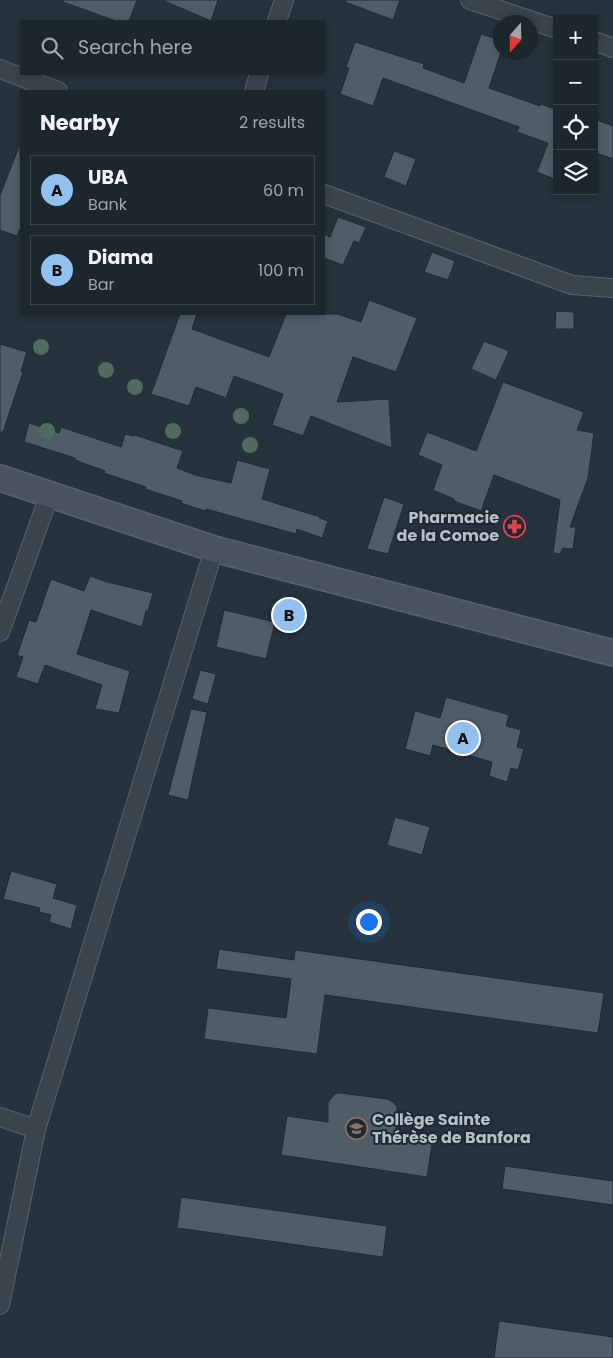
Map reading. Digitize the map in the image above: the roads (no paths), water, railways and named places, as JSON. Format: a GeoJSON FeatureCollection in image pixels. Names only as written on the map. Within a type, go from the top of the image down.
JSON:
{"type":"FeatureCollection","features":[{"type":"Feature","properties":{"kind":"main road"},"geometry":{"type":"LineString","coordinates":[[0,478],[214,550],[613,653]]}},
{"type":"Feature","properties":{"kind":"street"},"geometry":{"type":"LineString","coordinates":[[277,20],[284,0]]}},
{"type":"Feature","properties":{"kind":"street"},"geometry":{"type":"LineString","coordinates":[[470,0],[553,28]]}},
{"type":"Feature","properties":{"kind":"street"},"geometry":{"type":"LineString","coordinates":[[598,43],[613,48]]}},
{"type":"Feature","properties":{"kind":"street"},"geometry":{"type":"LineString","coordinates":[[0,69],[55,90]]}},
{"type":"Feature","properties":{"kind":"street"},"geometry":{"type":"LineString","coordinates":[[254,90],[260,75]]}},
{"type":"Feature","properties":{"kind":"street"},"geometry":{"type":"LineString","coordinates":[[325,194],[572,285],[613,288]]}},
{"type":"Feature","properties":{"kind":"street"},"geometry":{"type":"LineString","coordinates":[[0,632],[49,496]]}},
{"type":"Feature","properties":{"kind":"street"},"geometry":{"type":"LineString","coordinates":[[0,1305],[36,1129],[214,550]]}},
{"type":"Feature","properties":{"kind":"street"},"geometry":{"type":"LineString","coordinates":[[0,1118],[36,1129]]}},
{"type":"Feature","properties":{"kind":"place","name":"Pharmacie de la Comoe"},"geometry":{"type":"Point","coordinates":[515,526]}},
{"type":"Feature","properties":{"kind":"place","name":"Diama"},"geometry":{"type":"Point","coordinates":[289,615]}},
{"type":"Feature","properties":{"kind":"place","name":"UBA"},"geometry":{"type":"Point","coordinates":[463,738]}},
{"type":"Feature","properties":{"kind":"place","name":"Collège Sainte Thérèse de Banfora"},"geometry":{"type":"Point","coordinates":[356,1128]}}]}
